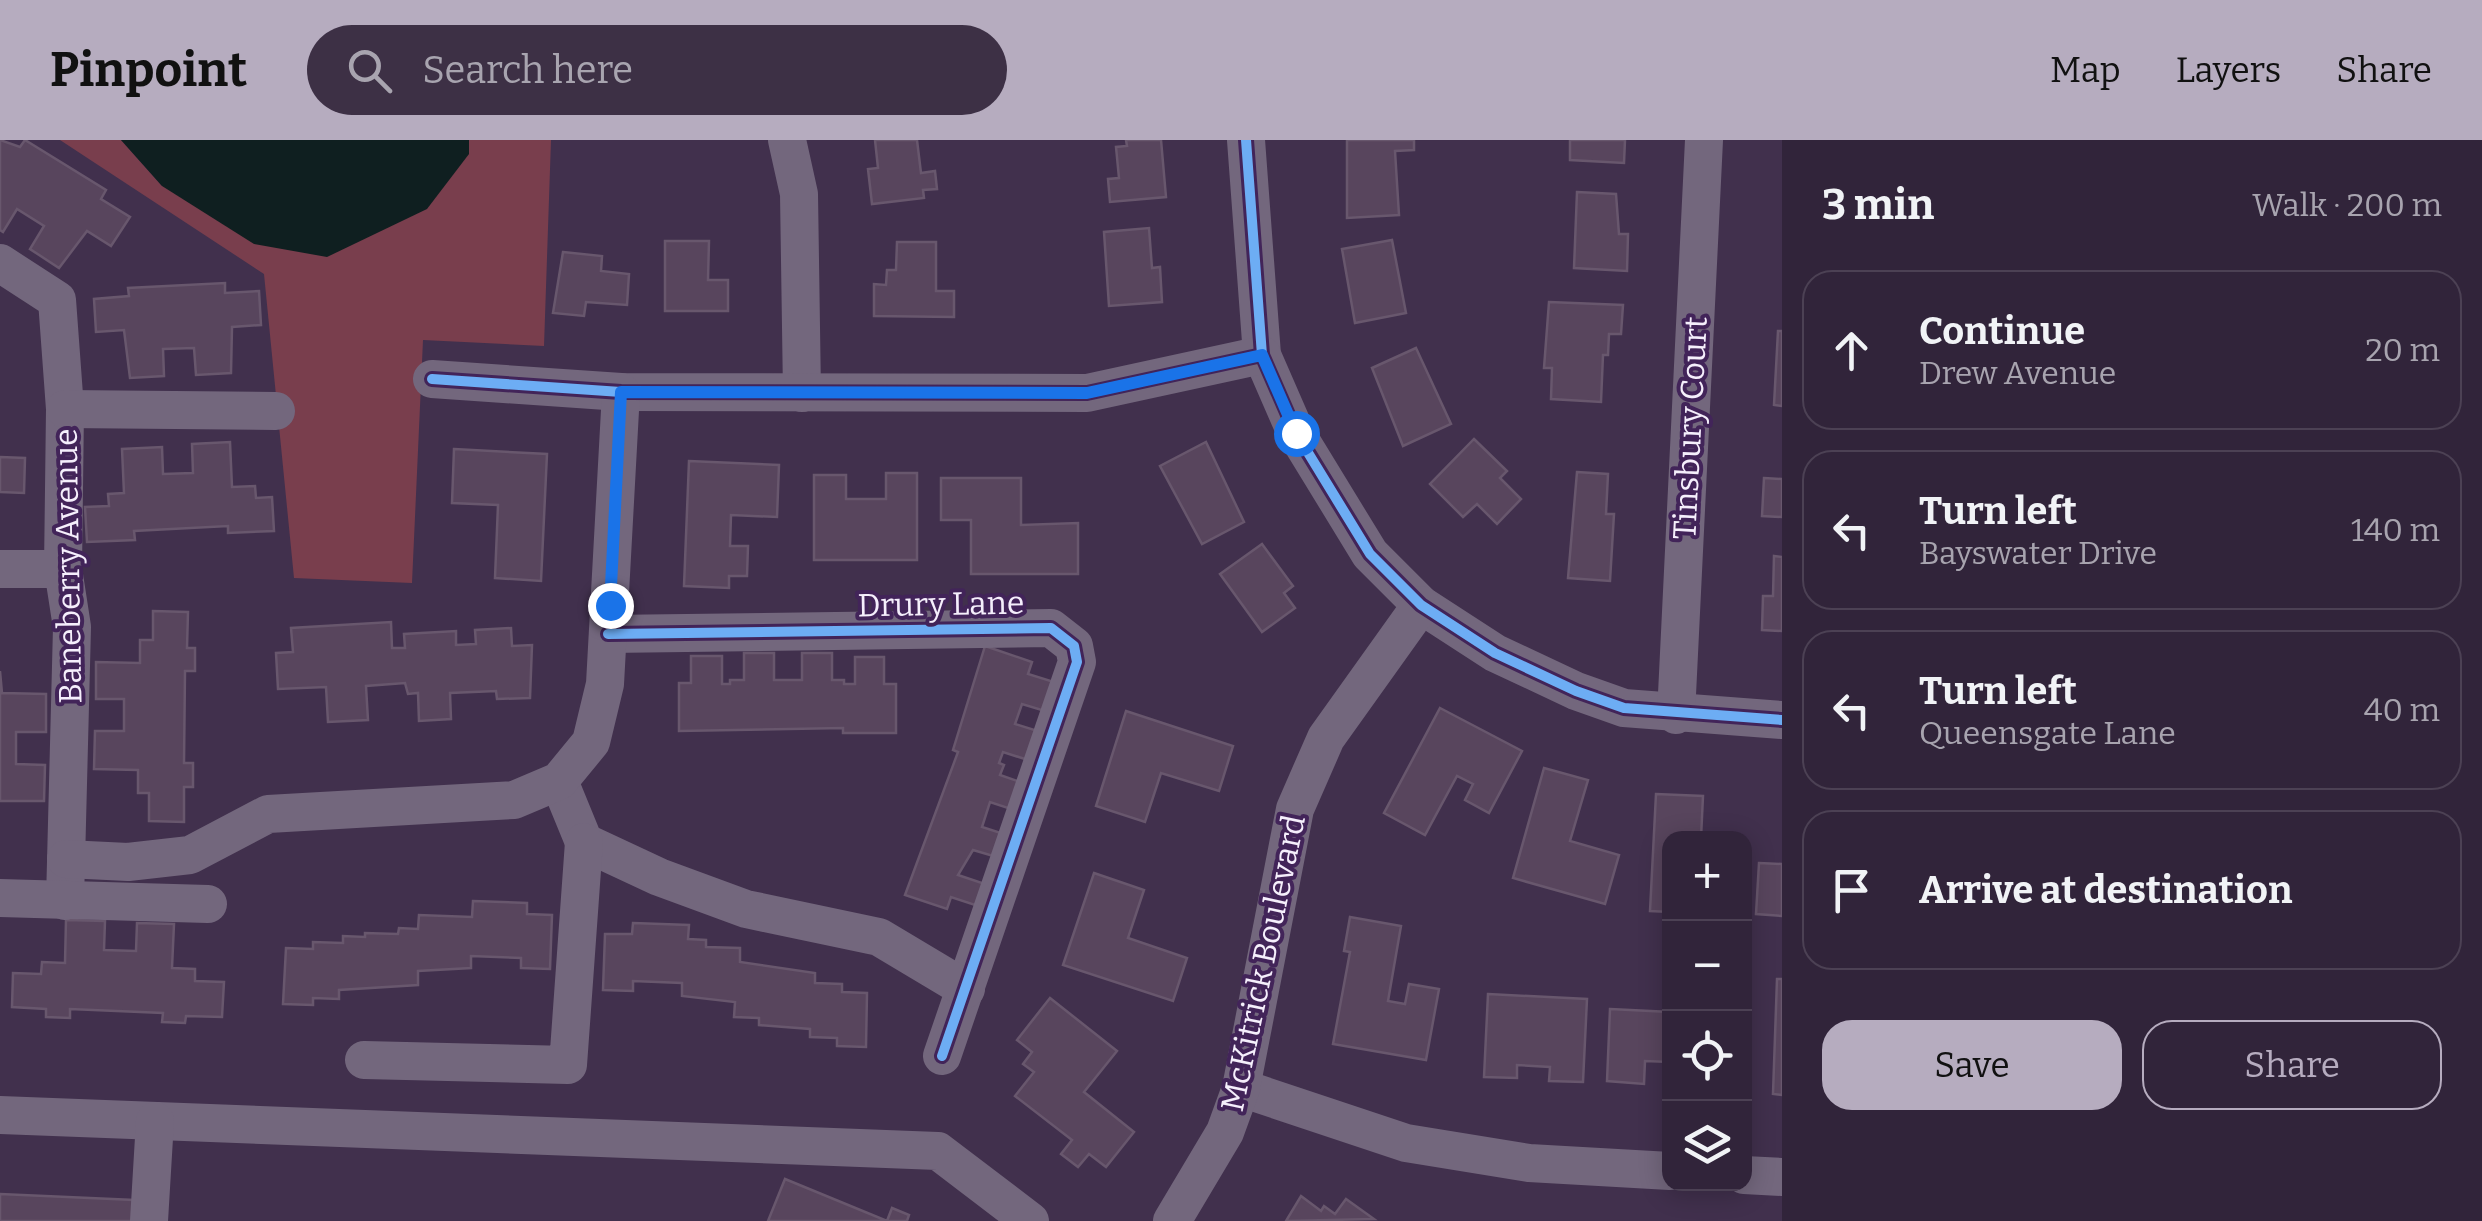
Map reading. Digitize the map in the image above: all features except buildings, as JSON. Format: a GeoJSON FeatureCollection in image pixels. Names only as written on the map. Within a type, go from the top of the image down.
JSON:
{"type":"FeatureCollection","features":[{"type":"Feature","properties":{"kind":"street"},"geometry":{"type":"LineString","coordinates":[[787,140],[799,194],[802,393]]}},
{"type":"Feature","properties":{"kind":"street"},"geometry":{"type":"LineString","coordinates":[[1246,140],[1262,355],[1296,433],[1370,554],[1420,605],[1495,653],[1576,691],[1624,708],[1676,715],[1782,720]]}},
{"type":"Feature","properties":{"kind":"street","name":"Tinsbury Court"},"geometry":{"type":"LineString","coordinates":[[1676,715],[1704,140]]}},
{"type":"Feature","properties":{"kind":"street","name":"Baneberry Avenue"},"geometry":{"type":"LineString","coordinates":[[0,263],[58,300],[65,409],[63,569],[72,627],[65,900]]}},
{"type":"Feature","properties":{"kind":"street"},"geometry":{"type":"LineString","coordinates":[[432,379],[621,392],[1087,393],[1262,355]]}},
{"type":"Feature","properties":{"kind":"street"},"geometry":{"type":"LineString","coordinates":[[66,859],[128,862],[190,855],[268,814],[514,800],[559,781],[591,742],[605,684],[621,392]]}},
{"type":"Feature","properties":{"kind":"street"},"geometry":{"type":"LineString","coordinates":[[65,409],[276,411]]}},
{"type":"Feature","properties":{"kind":"street"},"geometry":{"type":"LineString","coordinates":[[0,568],[63,569]]}},
{"type":"Feature","properties":{"kind":"street","name":"McKitrick Boulevard"},"geometry":{"type":"LineString","coordinates":[[1172,1221],[1225,1132],[1242,1088],[1294,810],[1326,738],[1420,605]]}},
{"type":"Feature","properties":{"kind":"street","name":"Drury Lane"},"geometry":{"type":"LineString","coordinates":[[608,634],[1051,628],[1064,634],[1077,662],[942,1056]]}},
{"type":"Feature","properties":{"kind":"street"},"geometry":{"type":"LineString","coordinates":[[364,1060],[568,1064],[584,842],[559,781]]}},
{"type":"Feature","properties":{"kind":"street"},"geometry":{"type":"LineString","coordinates":[[584,842],[658,877],[746,908],[879,937],[966,989]]}},
{"type":"Feature","properties":{"kind":"street"},"geometry":{"type":"LineString","coordinates":[[0,898],[208,904]]}},
{"type":"Feature","properties":{"kind":"street"},"geometry":{"type":"LineString","coordinates":[[1242,1088],[1352,1129],[1436,1149],[1530,1163],[1662,1171]]}},
{"type":"Feature","properties":{"kind":"street"},"geometry":{"type":"LineString","coordinates":[[0,1115],[938,1151],[1030,1221]]}},
{"type":"Feature","properties":{"kind":"street"},"geometry":{"type":"LineString","coordinates":[[149,1221],[155,1121]]}},
{"type":"Feature","properties":{"kind":"street"},"geometry":{"type":"LineString","coordinates":[[1752,1175],[1782,1177]]}},
{"type":"Feature","properties":{"kind":"shaded area"},"geometry":{"type":"Polygon","coordinates":[[[60,140],[121,140],[162,186],[469,154],[469,140],[551,140],[544,346],[423,340],[412,583],[294,578],[264,274],[60,140]]]}},
{"type":"Feature","properties":{"kind":"shaded area"},"geometry":{"type":"Polygon","coordinates":[[[121,140],[469,140],[469,154],[427,209],[327,257],[254,244],[162,186],[121,140]]]}},
{"type":"Feature","properties":{"kind":"cycle path"},"geometry":{"type":"LineString","coordinates":[[1246,140],[1262,355],[1296,433],[1370,554],[1421,605],[1495,653],[1576,691],[1624,708],[1782,720]]}},
{"type":"Feature","properties":{"kind":"cycle path"},"geometry":{"type":"LineString","coordinates":[[432,379],[621,392],[1087,393],[1262,355]]}},
{"type":"Feature","properties":{"kind":"cycle path"},"geometry":{"type":"LineString","coordinates":[[608,634],[1051,628],[1074,646],[1077,662],[942,1056]]}},
{"type":"Feature","properties":{"kind":"route"},"geometry":{"type":"LineString","coordinates":[[610,605],[621,392],[939,396],[1087,393],[1262,355],[1296,433]]}}]}
